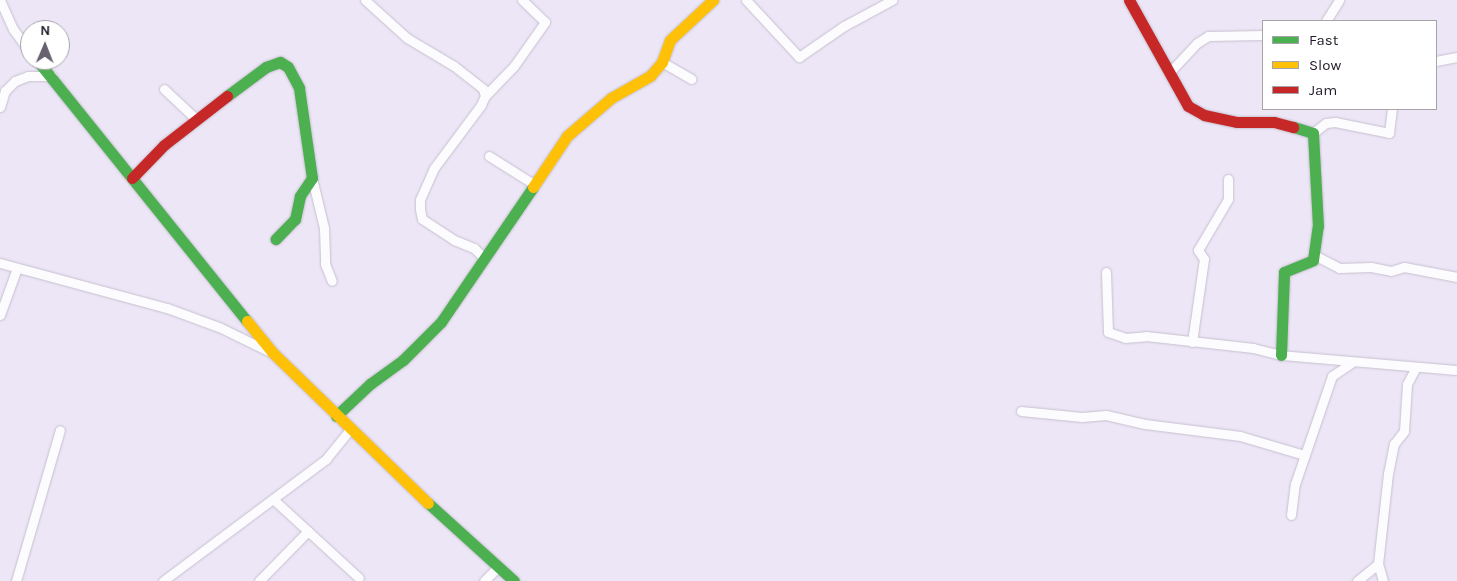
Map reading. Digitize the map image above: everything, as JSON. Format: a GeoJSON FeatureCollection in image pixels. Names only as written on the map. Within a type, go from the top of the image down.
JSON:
{"type":"FeatureCollection","features":[{"type":"Feature","properties":{"kind":"street"},"geometry":{"type":"LineString","coordinates":[[0,0],[13,30],[20,39]]}},
{"type":"Feature","properties":{"kind":"street"},"geometry":{"type":"LineString","coordinates":[[365,0],[411,41],[476,82],[483,89],[485,96]]}},
{"type":"Feature","properties":{"kind":"street"},"geometry":{"type":"LineString","coordinates":[[484,258],[474,248],[454,240],[422,219],[420,200],[434,168],[471,121],[485,96],[514,66],[545,22],[522,0]]}},
{"type":"Feature","properties":{"kind":"street"},"geometry":{"type":"LineString","coordinates":[[336,416],[370,384],[393,369],[441,322],[568,136],[586,117],[650,76],[662,62],[670,40],[713,0]]}},
{"type":"Feature","properties":{"kind":"street"},"geometry":{"type":"LineString","coordinates":[[746,0],[798,57],[844,26],[892,0]]}},
{"type":"Feature","properties":{"kind":"street"},"geometry":{"type":"LineString","coordinates":[[1129,0],[1149,31],[1169,73],[1188,106],[1204,115],[1237,122],[1274,122],[1314,134]]}},
{"type":"Feature","properties":{"kind":"street"},"geometry":{"type":"LineString","coordinates":[[1327,20],[1339,0]]}},
{"type":"Feature","properties":{"kind":"street"},"geometry":{"type":"LineString","coordinates":[[1169,73],[1197,43],[1208,36],[1262,35]]}},
{"type":"Feature","properties":{"kind":"street"},"geometry":{"type":"LineString","coordinates":[[1437,61],[1457,57]]}},
{"type":"Feature","properties":{"kind":"street"},"geometry":{"type":"LineString","coordinates":[[132,178],[164,145],[266,67],[280,62],[288,66],[299,88],[312,178],[324,228],[325,264],[332,281]]}},
{"type":"Feature","properties":{"kind":"street"},"geometry":{"type":"LineString","coordinates":[[662,62],[691,79]]}},
{"type":"Feature","properties":{"kind":"street"},"geometry":{"type":"LineString","coordinates":[[46,70],[272,352],[336,416],[497,568],[514,581]]}},
{"type":"Feature","properties":{"kind":"street"},"geometry":{"type":"LineString","coordinates":[[0,107],[5,91],[15,81],[28,76],[52,76]]}},
{"type":"Feature","properties":{"kind":"street"},"geometry":{"type":"LineString","coordinates":[[164,89],[196,119]]}},
{"type":"Feature","properties":{"kind":"street"},"geometry":{"type":"LineString","coordinates":[[1281,354],[1284,272],[1308,264],[1314,255],[1318,226],[1314,134],[1326,123],[1335,122],[1389,132],[1392,110]]}},
{"type":"Feature","properties":{"kind":"street"},"geometry":{"type":"LineString","coordinates":[[489,156],[535,185]]}},
{"type":"Feature","properties":{"kind":"street"},"geometry":{"type":"LineString","coordinates":[[276,238],[295,219],[300,196],[312,178]]}},
{"type":"Feature","properties":{"kind":"street"},"geometry":{"type":"LineString","coordinates":[[1192,342],[1204,260],[1198,250],[1228,199],[1228,179]]}},
{"type":"Feature","properties":{"kind":"street"},"geometry":{"type":"LineString","coordinates":[[1314,255],[1339,268],[1371,267],[1391,271],[1404,267],[1457,277]]}},
{"type":"Feature","properties":{"kind":"street"},"geometry":{"type":"LineString","coordinates":[[0,264],[168,308],[219,327],[272,352]]}},
{"type":"Feature","properties":{"kind":"street"},"geometry":{"type":"LineString","coordinates":[[0,315],[17,268]]}},
{"type":"Feature","properties":{"kind":"street"},"geometry":{"type":"LineString","coordinates":[[1106,272],[1108,332],[1125,338],[1146,336],[1415,369],[1457,370]]}},
{"type":"Feature","properties":{"kind":"street"},"geometry":{"type":"LineString","coordinates":[[1291,515],[1304,455],[1332,376],[1353,362]]}},
{"type":"Feature","properties":{"kind":"street"},"geometry":{"type":"LineString","coordinates":[[1383,581],[1378,564],[1394,444],[1404,431],[1407,384],[1415,369]]}},
{"type":"Feature","properties":{"kind":"street"},"geometry":{"type":"LineString","coordinates":[[1021,411],[1082,417],[1106,415],[1146,424],[1240,436],[1304,455]]}},
{"type":"Feature","properties":{"kind":"street"},"geometry":{"type":"LineString","coordinates":[[163,581],[274,500],[326,459],[350,429]]}},
{"type":"Feature","properties":{"kind":"street"},"geometry":{"type":"LineString","coordinates":[[16,581],[60,430]]}},
{"type":"Feature","properties":{"kind":"street"},"geometry":{"type":"LineString","coordinates":[[274,500],[306,526],[308,531],[359,578]]}},
{"type":"Feature","properties":{"kind":"street"},"geometry":{"type":"LineString","coordinates":[[259,581],[308,531]]}},
{"type":"Feature","properties":{"kind":"street"},"geometry":{"type":"LineString","coordinates":[[1356,581],[1378,564]]}},
{"type":"Feature","properties":{"kind":"street"},"geometry":{"type":"LineString","coordinates":[[484,581],[497,568]]}},
{"type":"Feature","properties":{"kind":"traffic: fast"},"geometry":{"type":"LineString","coordinates":[[227,96],[266,67],[280,62],[288,67],[299,88],[312,178],[300,196],[295,219],[276,239]]}},
{"type":"Feature","properties":{"kind":"traffic: fast"},"geometry":{"type":"LineString","coordinates":[[45,70],[247,321]]}},
{"type":"Feature","properties":{"kind":"traffic: fast"},"geometry":{"type":"LineString","coordinates":[[1281,355],[1284,272],[1313,260],[1318,226],[1313,133],[1293,127]]}},
{"type":"Feature","properties":{"kind":"traffic: fast"},"geometry":{"type":"LineString","coordinates":[[336,416],[370,384],[403,360],[441,322],[533,187]]}},
{"type":"Feature","properties":{"kind":"traffic: fast"},"geometry":{"type":"LineString","coordinates":[[428,503],[514,581]]}},
{"type":"Feature","properties":{"kind":"traffic: slow"},"geometry":{"type":"LineString","coordinates":[[533,187],[567,136],[611,98],[650,76],[662,62],[670,40],[713,0]]}},
{"type":"Feature","properties":{"kind":"traffic: slow"},"geometry":{"type":"LineString","coordinates":[[247,321],[272,352],[428,503]]}},
{"type":"Feature","properties":{"kind":"traffic: jam"},"geometry":{"type":"LineString","coordinates":[[1129,0],[1188,106],[1204,115],[1237,122],[1274,122],[1293,127]]}},
{"type":"Feature","properties":{"kind":"traffic: jam"},"geometry":{"type":"LineString","coordinates":[[132,178],[164,145],[227,96]]}}]}
